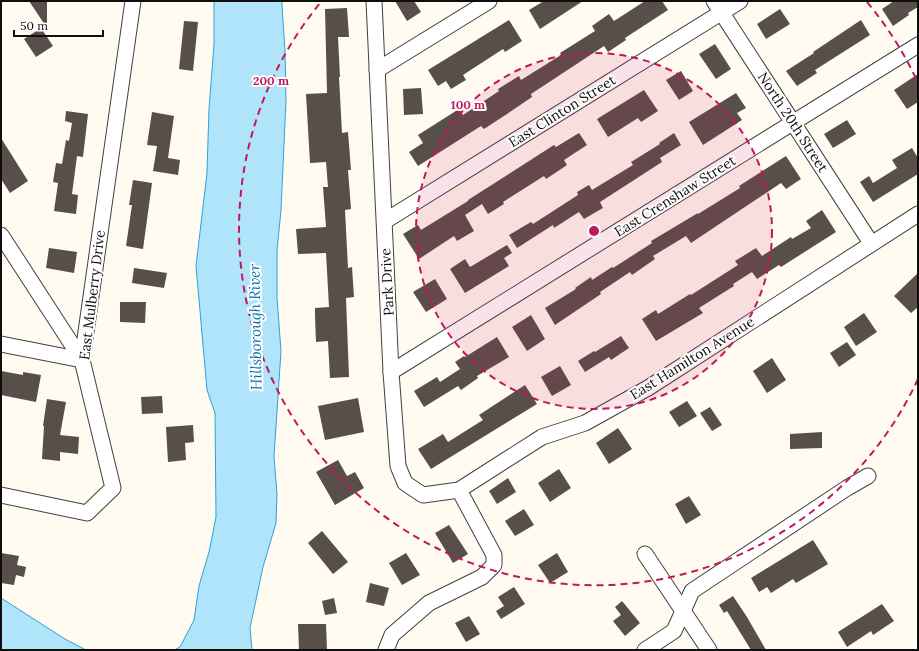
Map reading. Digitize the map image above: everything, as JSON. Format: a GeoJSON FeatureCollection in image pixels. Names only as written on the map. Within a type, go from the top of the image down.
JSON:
{"type":"FeatureCollection","features":[{"type":"Feature","properties":{"kind":"street","name":"East Mulberry Drive"},"geometry":{"type":"LineString","coordinates":[[1,495],[87,513],[113,488],[82,360],[133,1]]}},
{"type":"Feature","properties":{"kind":"street","name":"Park Drive"},"geometry":{"type":"LineString","coordinates":[[374,1],[391,372],[398,466],[405,483],[423,495],[459,490]]}},
{"type":"Feature","properties":{"kind":"street"},"geometry":{"type":"LineString","coordinates":[[377,70],[489,1]]}},
{"type":"Feature","properties":{"kind":"street","name":"East Clinton Street"},"geometry":{"type":"LineString","coordinates":[[385,221],[718,7],[740,1]]}},
{"type":"Feature","properties":{"kind":"street","name":"North 20th Street"},"geometry":{"type":"LineString","coordinates":[[718,7],[871,243]]}},
{"type":"Feature","properties":{"kind":"street","name":"East Crenshaw Street"},"geometry":{"type":"LineString","coordinates":[[391,372],[918,45]]}},
{"type":"Feature","properties":{"kind":"street","name":"East Hamilton Avenue"},"geometry":{"type":"LineString","coordinates":[[459,490],[542,437],[585,423],[648,388],[918,214]]}},
{"type":"Feature","properties":{"kind":"street"},"geometry":{"type":"LineString","coordinates":[[1,235],[82,360]]}},
{"type":"Feature","properties":{"kind":"street"},"geometry":{"type":"LineString","coordinates":[[1,344],[82,360]]}},
{"type":"Feature","properties":{"kind":"street"},"geometry":{"type":"LineString","coordinates":[[645,650],[674,631],[692,591],[847,488],[868,476]]}},
{"type":"Feature","properties":{"kind":"street"},"geometry":{"type":"LineString","coordinates":[[386,650],[392,635],[429,603],[482,577],[494,565],[494,555],[459,490]]}},
{"type":"Feature","properties":{"kind":"street"},"geometry":{"type":"LineString","coordinates":[[645,554],[709,650]]}},
{"type":"Feature","properties":{"kind":"water","name":"Hillsborough River"},"geometry":{"type":"Polygon","coordinates":[[[214,1],[282,1],[286,100],[281,210],[277,250],[277,298],[281,351],[274,456],[277,495],[276,523],[263,567],[250,628],[252,650],[174,650],[180,647],[194,620],[199,586],[209,552],[216,517],[215,413],[207,390],[196,266],[207,173],[209,109],[214,44],[214,1]]]}},
{"type":"Feature","properties":{"kind":"water"},"geometry":{"type":"Polygon","coordinates":[[[1,598],[65,639],[86,650],[1,650],[1,598]]]}},
{"type":"Feature","properties":{"kind":"building"},"geometry":{"type":"Polygon","coordinates":[[[29,1],[47,1],[47,28],[29,1]]]}},
{"type":"Feature","properties":{"kind":"building"},"geometry":{"type":"Polygon","coordinates":[[[395,1],[414,1],[421,12],[407,21],[395,1]]]}},
{"type":"Feature","properties":{"kind":"building"},"geometry":{"type":"Polygon","coordinates":[[[544,1],[583,1],[540,29],[529,10],[544,1]]]}},
{"type":"Feature","properties":{"kind":"building"},"geometry":{"type":"Polygon","coordinates":[[[645,1],[662,1],[668,10],[625,38],[626,40],[608,52],[604,46],[531,94],[532,97],[484,129],[481,126],[418,166],[409,152],[423,143],[418,135],[459,109],[463,115],[499,91],[498,89],[519,76],[521,80],[561,55],[560,53],[595,31],[592,26],[609,14],[614,21],[645,1]]]}},
{"type":"Feature","properties":{"kind":"building"},"geometry":{"type":"Polygon","coordinates":[[[894,1],[918,1],[918,7],[908,13],[909,15],[893,26],[882,9],[894,1]]]}},
{"type":"Feature","properties":{"kind":"building"},"geometry":{"type":"Polygon","coordinates":[[[347,8],[349,37],[338,37],[342,133],[348,132],[351,170],[348,170],[351,209],[345,210],[348,268],[352,267],[354,297],[346,298],[349,377],[330,378],[328,341],[316,342],[315,316],[315,308],[329,307],[326,253],[298,254],[296,229],[326,227],[323,187],[328,187],[326,162],[310,163],[306,94],[327,93],[325,9],[347,8]]]}},
{"type":"Feature","properties":{"kind":"building"},"geometry":{"type":"Polygon","coordinates":[[[780,9],[790,24],[766,39],[757,24],[780,9]]]}},
{"type":"Feature","properties":{"kind":"building"},"geometry":{"type":"Polygon","coordinates":[[[509,20],[522,41],[505,52],[503,49],[463,75],[466,80],[451,89],[446,81],[438,86],[428,70],[509,20]]]}},
{"type":"Feature","properties":{"kind":"building"},"geometry":{"type":"Polygon","coordinates":[[[861,20],[870,35],[815,70],[817,73],[797,86],[786,71],[861,20]]]}},
{"type":"Feature","properties":{"kind":"building"},"geometry":{"type":"Polygon","coordinates":[[[184,21],[198,22],[193,71],[179,69],[184,21]]]}},
{"type":"Feature","properties":{"kind":"building"},"geometry":{"type":"Polygon","coordinates":[[[41,28],[53,46],[36,57],[24,39],[41,28]]]}},
{"type":"Feature","properties":{"kind":"building"},"geometry":{"type":"Polygon","coordinates":[[[715,44],[731,69],[716,79],[699,54],[715,44]]]}},
{"type":"Feature","properties":{"kind":"building"},"geometry":{"type":"Polygon","coordinates":[[[681,71],[693,91],[679,100],[666,80],[681,71]]]}},
{"type":"Feature","properties":{"kind":"building"},"geometry":{"type":"Polygon","coordinates":[[[918,74],[918,102],[907,109],[894,90],[918,74]]]}},
{"type":"Feature","properties":{"kind":"building"},"geometry":{"type":"Polygon","coordinates":[[[421,88],[423,114],[404,115],[403,89],[421,88]]]}},
{"type":"Feature","properties":{"kind":"building"},"geometry":{"type":"Polygon","coordinates":[[[644,90],[658,111],[641,122],[638,118],[608,137],[597,119],[644,90]]]}},
{"type":"Feature","properties":{"kind":"building"},"geometry":{"type":"Polygon","coordinates":[[[736,93],[746,108],[737,113],[742,120],[703,145],[689,122],[736,93]]]}},
{"type":"Feature","properties":{"kind":"building"},"geometry":{"type":"Polygon","coordinates":[[[66,111],[88,114],[83,157],[77,156],[72,194],[78,195],[76,214],[54,211],[58,183],[53,182],[56,163],[62,164],[66,140],[69,141],[72,123],[65,121],[66,111]]]}},
{"type":"Feature","properties":{"kind":"building"},"geometry":{"type":"Polygon","coordinates":[[[152,112],[174,116],[168,158],[180,160],[178,175],[153,171],[157,146],[147,145],[152,112]]]}},
{"type":"Feature","properties":{"kind":"building"},"geometry":{"type":"Polygon","coordinates":[[[847,120],[856,134],[833,148],[824,134],[847,120]]]}},
{"type":"Feature","properties":{"kind":"building"},"geometry":{"type":"Polygon","coordinates":[[[579,133],[587,145],[564,160],[567,165],[546,179],[544,176],[503,202],[504,204],[488,214],[482,204],[465,215],[474,231],[457,241],[454,236],[419,259],[403,234],[418,225],[421,230],[554,145],[556,147],[579,133]]]}},
{"type":"Feature","properties":{"kind":"building"},"geometry":{"type":"Polygon","coordinates":[[[674,133],[681,145],[660,158],[662,162],[600,202],[603,208],[584,219],[579,212],[554,228],[553,225],[517,248],[509,235],[531,222],[533,224],[578,195],[577,192],[589,185],[592,190],[633,165],[631,162],[660,144],[659,143],[674,133]]]}},
{"type":"Feature","properties":{"kind":"building"},"geometry":{"type":"Polygon","coordinates":[[[1,138],[28,181],[10,193],[1,179],[1,138]]]}},
{"type":"Feature","properties":{"kind":"building"},"geometry":{"type":"Polygon","coordinates":[[[912,148],[918,158],[918,174],[873,202],[860,182],[869,176],[873,183],[897,168],[892,160],[912,148]]]}},
{"type":"Feature","properties":{"kind":"building"},"geometry":{"type":"Polygon","coordinates":[[[786,156],[801,179],[786,189],[781,183],[691,243],[686,236],[653,256],[655,259],[632,275],[630,272],[600,292],[601,294],[555,325],[545,308],[576,289],[575,288],[591,277],[592,280],[612,267],[613,268],[652,243],[651,241],[740,188],[739,186],[786,156]]]}},
{"type":"Feature","properties":{"kind":"building"},"geometry":{"type":"Polygon","coordinates":[[[133,180],[152,183],[143,249],[126,246],[132,205],[129,205],[133,180]]]}},
{"type":"Feature","properties":{"kind":"building"},"geometry":{"type":"Polygon","coordinates":[[[822,210],[836,232],[781,267],[779,265],[757,279],[752,272],[733,284],[734,286],[699,308],[703,313],[656,341],[642,319],[656,310],[658,314],[690,294],[691,295],[738,265],[735,261],[756,248],[762,256],[791,237],[792,239],[811,228],[806,221],[822,210]]]}},
{"type":"Feature","properties":{"kind":"building"},"geometry":{"type":"Polygon","coordinates":[[[507,245],[512,253],[504,258],[509,266],[465,293],[450,269],[465,259],[470,267],[507,245]]]}},
{"type":"Feature","properties":{"kind":"building"},"geometry":{"type":"Polygon","coordinates":[[[49,248],[77,252],[74,273],[46,268],[49,248]]]}},
{"type":"Feature","properties":{"kind":"building"},"geometry":{"type":"Polygon","coordinates":[[[134,268],[167,273],[164,288],[132,283],[134,268]]]}},
{"type":"Feature","properties":{"kind":"building"},"geometry":{"type":"Polygon","coordinates":[[[918,273],[918,307],[911,313],[894,296],[918,273]]]}},
{"type":"Feature","properties":{"kind":"building"},"geometry":{"type":"Polygon","coordinates":[[[435,279],[447,299],[426,312],[413,292],[435,279]]]}},
{"type":"Feature","properties":{"kind":"building"},"geometry":{"type":"Polygon","coordinates":[[[120,302],[146,302],[145,323],[120,322],[120,302]]]}},
{"type":"Feature","properties":{"kind":"building"},"geometry":{"type":"Polygon","coordinates":[[[864,313],[877,332],[856,346],[844,327],[864,313]]]}},
{"type":"Feature","properties":{"kind":"building"},"geometry":{"type":"Polygon","coordinates":[[[531,315],[545,339],[527,351],[512,327],[531,315]]]}},
{"type":"Feature","properties":{"kind":"building"},"geometry":{"type":"Polygon","coordinates":[[[621,336],[629,348],[611,360],[609,357],[585,372],[578,361],[621,336]]]}},
{"type":"Feature","properties":{"kind":"building"},"geometry":{"type":"Polygon","coordinates":[[[497,337],[509,357],[477,376],[478,378],[461,390],[458,386],[424,407],[414,391],[437,377],[440,382],[460,369],[455,362],[497,337]]]}},
{"type":"Feature","properties":{"kind":"building"},"geometry":{"type":"Polygon","coordinates":[[[847,342],[856,355],[839,367],[830,353],[847,342]]]}},
{"type":"Feature","properties":{"kind":"building"},"geometry":{"type":"Polygon","coordinates":[[[772,358],[786,380],[767,393],[753,371],[772,358]]]}},
{"type":"Feature","properties":{"kind":"building"},"geometry":{"type":"Polygon","coordinates":[[[560,366],[571,385],[552,396],[541,377],[560,366]]]}},
{"type":"Feature","properties":{"kind":"building"},"geometry":{"type":"Polygon","coordinates":[[[1,371],[23,375],[23,372],[41,375],[36,402],[1,395],[1,371]]]}},
{"type":"Feature","properties":{"kind":"building"},"geometry":{"type":"Polygon","coordinates":[[[525,385],[537,404],[431,469],[418,449],[443,434],[448,442],[483,420],[479,415],[525,385]]]}},
{"type":"Feature","properties":{"kind":"building"},"geometry":{"type":"Polygon","coordinates":[[[162,396],[163,413],[142,414],[141,397],[162,396]]]}},
{"type":"Feature","properties":{"kind":"building"},"geometry":{"type":"Polygon","coordinates":[[[358,398],[364,432],[325,440],[318,406],[358,398]]]}},
{"type":"Feature","properties":{"kind":"building"},"geometry":{"type":"Polygon","coordinates":[[[47,399],[66,402],[60,435],[79,437],[78,454],[60,452],[60,461],[42,459],[43,426],[47,399]]]}},
{"type":"Feature","properties":{"kind":"building"},"geometry":{"type":"Polygon","coordinates":[[[687,401],[697,416],[679,427],[669,412],[687,401]]]}},
{"type":"Feature","properties":{"kind":"building"},"geometry":{"type":"Polygon","coordinates":[[[710,407],[722,425],[712,431],[700,413],[710,407]]]}},
{"type":"Feature","properties":{"kind":"building"},"geometry":{"type":"Polygon","coordinates":[[[193,425],[194,442],[185,443],[186,460],[168,462],[166,427],[193,425]]]}},
{"type":"Feature","properties":{"kind":"building"},"geometry":{"type":"Polygon","coordinates":[[[618,428],[632,449],[609,464],[596,443],[618,428]]]}},
{"type":"Feature","properties":{"kind":"building"},"geometry":{"type":"Polygon","coordinates":[[[822,432],[822,448],[790,449],[790,434],[822,432]]]}},
{"type":"Feature","properties":{"kind":"building"},"geometry":{"type":"Polygon","coordinates":[[[338,460],[347,476],[355,472],[364,488],[335,505],[316,472],[338,460]]]}},
{"type":"Feature","properties":{"kind":"building"},"geometry":{"type":"Polygon","coordinates":[[[559,469],[571,488],[550,502],[538,483],[559,469]]]}},
{"type":"Feature","properties":{"kind":"building"},"geometry":{"type":"Polygon","coordinates":[[[508,478],[516,492],[497,504],[489,491],[508,478]]]}},
{"type":"Feature","properties":{"kind":"building"},"geometry":{"type":"Polygon","coordinates":[[[689,496],[701,515],[686,524],[675,504],[689,496]]]}},
{"type":"Feature","properties":{"kind":"building"},"geometry":{"type":"Polygon","coordinates":[[[524,509],[534,525],[515,536],[505,521],[524,509]]]}},
{"type":"Feature","properties":{"kind":"building"},"geometry":{"type":"Polygon","coordinates":[[[449,525],[468,554],[453,563],[435,533],[449,525]]]}},
{"type":"Feature","properties":{"kind":"building"},"geometry":{"type":"Polygon","coordinates":[[[322,531],[348,562],[333,574],[308,543],[322,531]]]}},
{"type":"Feature","properties":{"kind":"building"},"geometry":{"type":"Polygon","coordinates":[[[813,540],[828,564],[796,583],[793,579],[771,593],[767,587],[759,592],[751,578],[813,540]]]}},
{"type":"Feature","properties":{"kind":"building"},"geometry":{"type":"Polygon","coordinates":[[[1,553],[19,556],[17,565],[26,567],[24,577],[16,575],[14,585],[1,583],[1,553]]]}},
{"type":"Feature","properties":{"kind":"building"},"geometry":{"type":"Polygon","coordinates":[[[406,553],[420,575],[402,585],[389,563],[406,553]]]}},
{"type":"Feature","properties":{"kind":"building"},"geometry":{"type":"Polygon","coordinates":[[[557,553],[568,572],[550,583],[538,565],[557,553]]]}},
{"type":"Feature","properties":{"kind":"building"},"geometry":{"type":"Polygon","coordinates":[[[370,583],[389,588],[384,606],[366,602],[370,583]]]}},
{"type":"Feature","properties":{"kind":"building"},"geometry":{"type":"Polygon","coordinates":[[[514,587],[525,604],[501,619],[496,611],[504,606],[498,597],[514,587]]]}},
{"type":"Feature","properties":{"kind":"building"},"geometry":{"type":"Polygon","coordinates":[[[733,596],[766,650],[751,650],[727,611],[724,613],[719,605],[733,596]]]}},
{"type":"Feature","properties":{"kind":"building"},"geometry":{"type":"Polygon","coordinates":[[[334,598],[337,613],[325,615],[322,601],[334,598]]]}},
{"type":"Feature","properties":{"kind":"building"},"geometry":{"type":"Polygon","coordinates":[[[622,601],[640,623],[625,636],[613,621],[621,615],[615,607],[622,601]]]}},
{"type":"Feature","properties":{"kind":"building"},"geometry":{"type":"Polygon","coordinates":[[[882,604],[894,621],[873,635],[871,631],[847,647],[838,632],[882,604]]]}},
{"type":"Feature","properties":{"kind":"building"},"geometry":{"type":"Polygon","coordinates":[[[469,616],[480,634],[466,642],[455,623],[469,616]]]}},
{"type":"Feature","properties":{"kind":"building"},"geometry":{"type":"Polygon","coordinates":[[[298,624],[326,624],[327,650],[299,650],[298,624]]]}}]}
